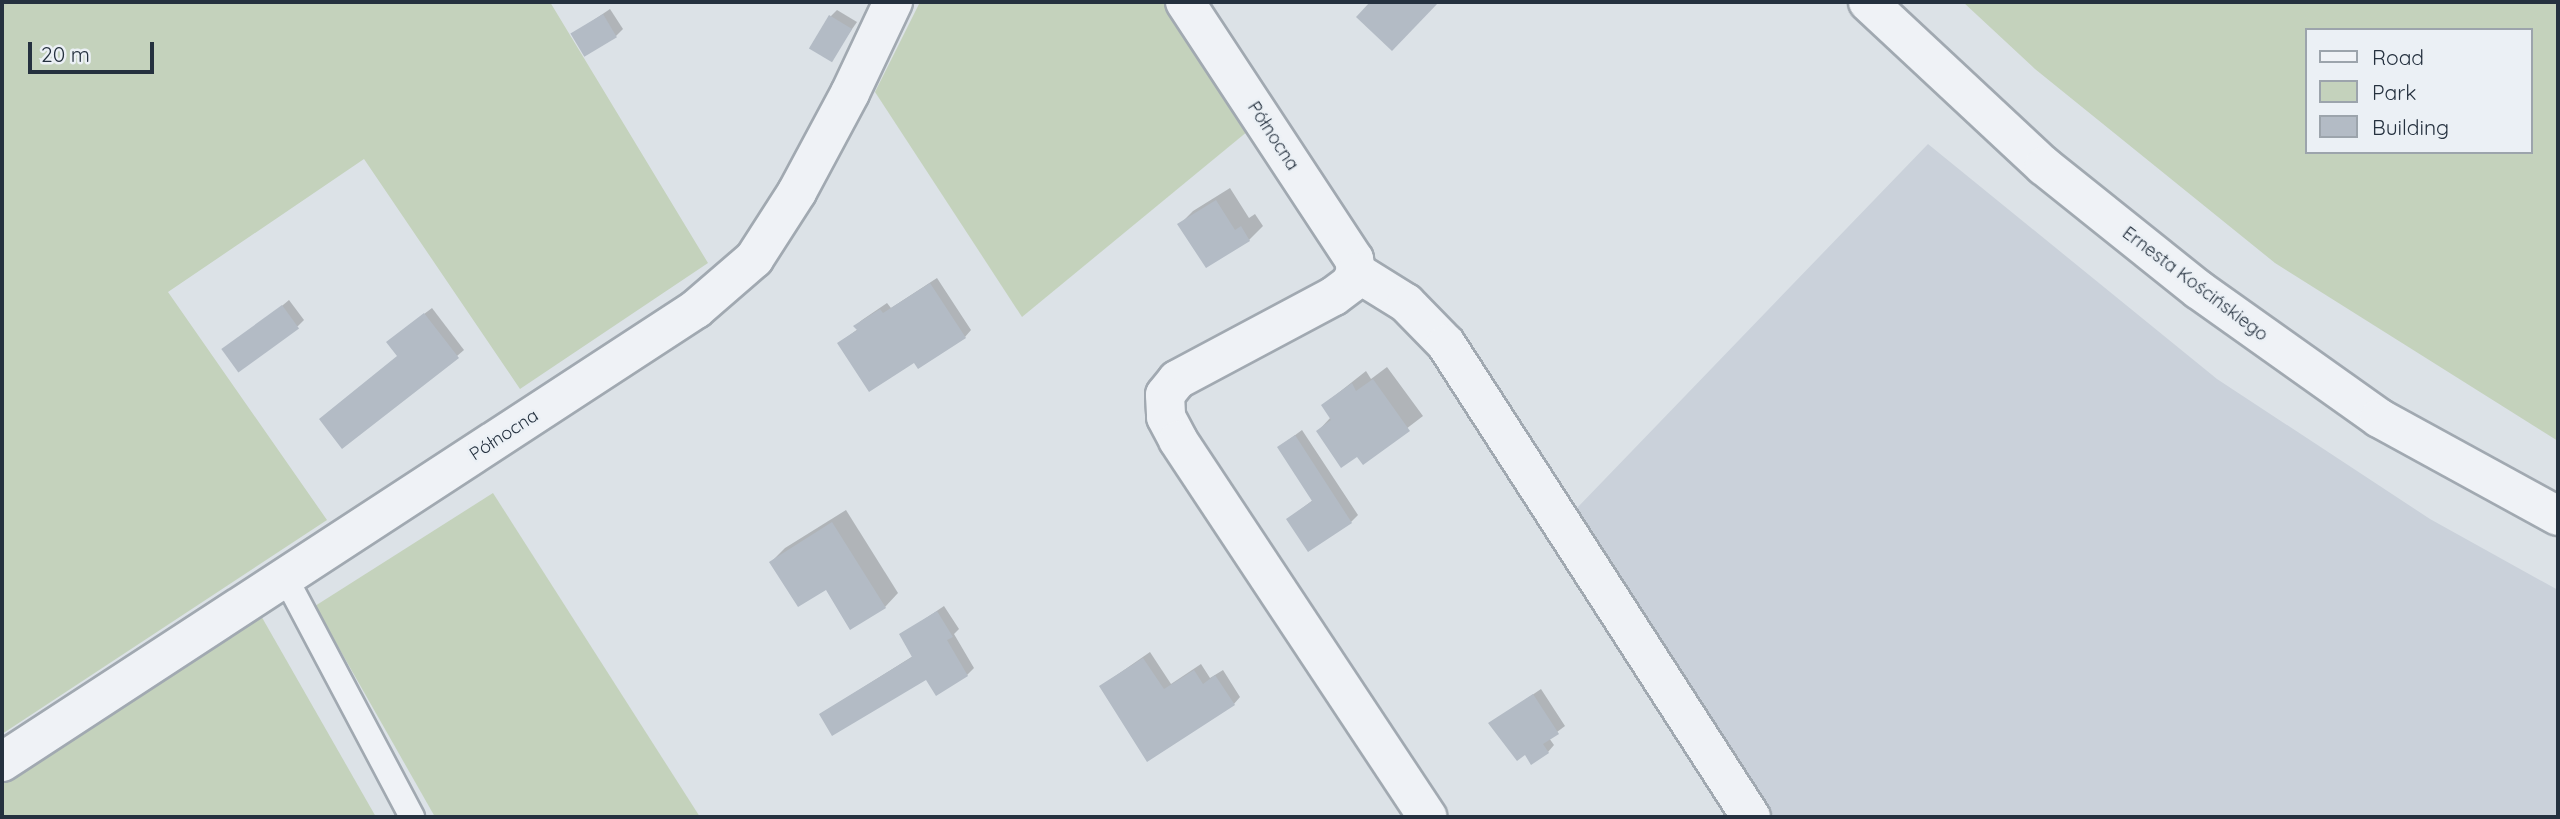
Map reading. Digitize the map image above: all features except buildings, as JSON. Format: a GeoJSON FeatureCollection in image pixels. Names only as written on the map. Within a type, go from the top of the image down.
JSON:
{"type":"FeatureCollection","features":[{"type":"Feature","properties":{"kind":"street","name":"Północna"},"geometry":{"type":"LineString","coordinates":[[1185,2],[1354,259],[1356,272]]}},
{"type":"Feature","properties":{"kind":"street","name":"Ernesta Kościńskiego"},"geometry":{"type":"LineString","coordinates":[[1868,2],[2044,166],[2199,290],[2379,418],[2558,516]]}},
{"type":"Feature","properties":{"kind":"street","name":"Północna"},"geometry":{"type":"LineString","coordinates":[[2,762],[696,309],[754,259],[803,181],[850,93],[885,5]]}},
{"type":"Feature","properties":{"kind":"street"},"geometry":{"type":"LineString","coordinates":[[1428,817],[1166,417],[1165,395],[1177,380],[1334,296],[1350,284],[1356,272],[1406,303],[1446,344],[1751,817]]}},
{"type":"Feature","properties":{"kind":"lane"},"geometry":{"type":"LineString","coordinates":[[285,577],[412,817]]}},
{"type":"Feature","properties":{"kind":"shaded area"},"geometry":{"type":"Polygon","coordinates":[[[1928,144],[2217,379],[2430,519],[2558,590],[2558,817],[1774,817],[1577,508],[1928,144]]]}},
{"type":"Feature","properties":{"kind":"green space"},"geometry":{"type":"Polygon","coordinates":[[[2,2],[550,2],[708,263],[520,389],[364,159],[168,292],[327,520],[2,734],[2,2]]]}},
{"type":"Feature","properties":{"kind":"green space"},"geometry":{"type":"Polygon","coordinates":[[[920,2],[1167,2],[1248,131],[1022,317],[875,92],[920,2]]]}},
{"type":"Feature","properties":{"kind":"green space"},"geometry":{"type":"Polygon","coordinates":[[[1963,2],[2558,2],[2558,441],[2275,263],[2035,69],[1963,2]]]}},
{"type":"Feature","properties":{"kind":"green space"},"geometry":{"type":"Polygon","coordinates":[[[493,493],[700,817],[435,817],[315,606],[493,493]]]}},
{"type":"Feature","properties":{"kind":"green space"},"geometry":{"type":"Polygon","coordinates":[[[260,614],[376,817],[2,817],[2,781],[260,614]]]}}]}
